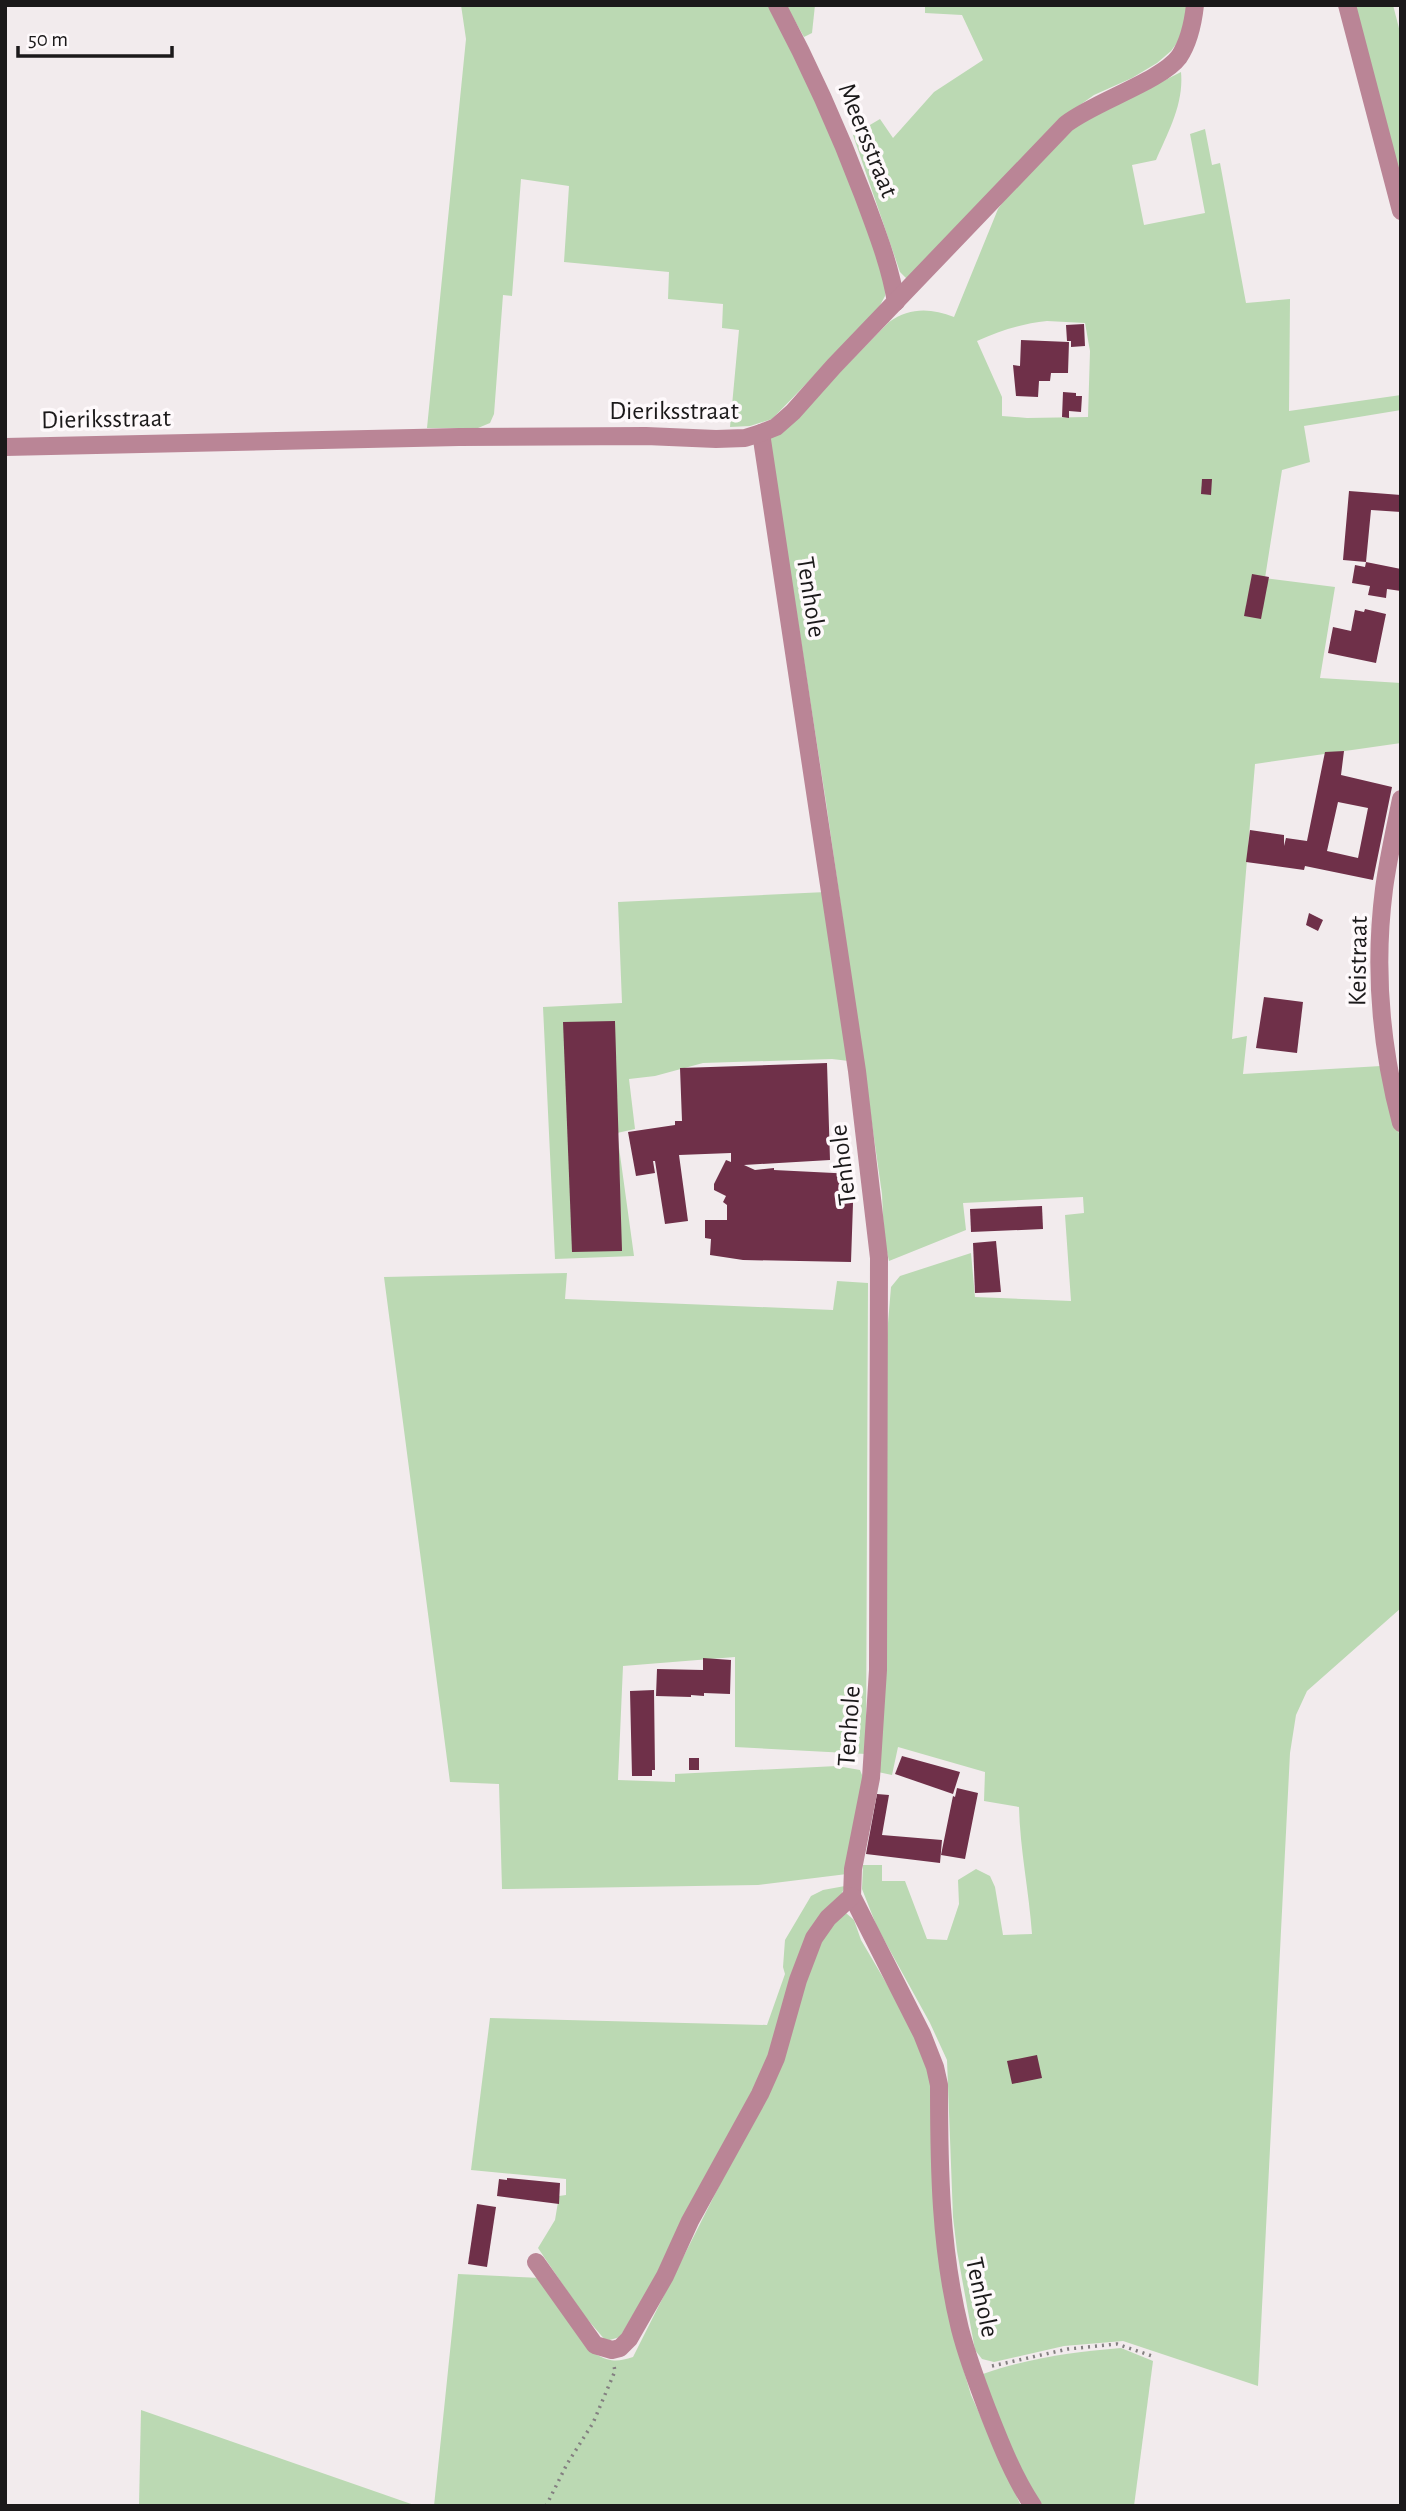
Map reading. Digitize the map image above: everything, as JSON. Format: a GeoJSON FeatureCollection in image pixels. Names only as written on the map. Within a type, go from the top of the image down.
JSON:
{"type":"FeatureCollection","features":[{"type":"Feature","properties":{"kind":"street","name":"Meersstraat"},"geometry":{"type":"LineString","coordinates":[[777,5],[836,124],[875,227],[896,302]]}},
{"type":"Feature","properties":{"kind":"street","name":"Dieriksstraat"},"geometry":{"type":"LineString","coordinates":[[5,447],[472,437],[646,436],[716,439],[745,438],[761,433],[776,427],[793,412],[1066,124],[1090,108],[1153,76],[1177,59],[1191,31],[1195,5]]}},
{"type":"Feature","properties":{"kind":"street"},"geometry":{"type":"LineString","coordinates":[[1347,5],[1401,211]]}},
{"type":"Feature","properties":{"kind":"street","name":"Tenhole"},"geometry":{"type":"LineString","coordinates":[[761,433],[857,1070],[878,1258],[880,1333],[877,1696],[871,1778],[853,1869],[852,1896],[911,2009],[935,2067],[939,2085],[939,2172],[943,2231],[960,2327],[972,2369],[1006,2455],[1033,2506]]}},
{"type":"Feature","properties":{"kind":"street","name":"Keistraat"},"geometry":{"type":"LineString","coordinates":[[1401,799],[1385,888],[1381,962],[1382,1027],[1389,1074],[1401,1123]]}},
{"type":"Feature","properties":{"kind":"street"},"geometry":{"type":"LineString","coordinates":[[537,2262],[595,2345],[612,2350],[620,2348],[638,2327],[690,2221],[760,2094],[776,2058],[798,1980],[814,1938],[828,1918],[852,1896]]}},
{"type":"Feature","properties":{"kind":"path"},"geometry":{"type":"LineString","coordinates":[[972,2369],[1068,2349],[1117,2344],[1152,2356]]}},
{"type":"Feature","properties":{"kind":"path"},"geometry":{"type":"LineString","coordinates":[[546,2506],[567,2463],[593,2423],[615,2371],[612,2350]]}},
{"type":"Feature","properties":{"kind":"green space"},"geometry":{"type":"Polygon","coordinates":[[[461,5],[773,5],[824,108],[887,280],[885,296],[877,311],[772,419],[750,426],[730,427],[739,330],[722,328],[723,304],[668,299],[669,272],[564,262],[569,186],[521,179],[512,296],[503,295],[494,414],[490,423],[478,428],[427,428],[466,39],[461,5]]]}},
{"type":"Feature","properties":{"kind":"green space"},"geometry":{"type":"Polygon","coordinates":[[[786,5],[815,5],[812,33],[804,37],[786,5]]]}},
{"type":"Feature","properties":{"kind":"green space"},"geometry":{"type":"Polygon","coordinates":[[[925,5],[1189,5],[1179,40],[1171,51],[1132,78],[1094,95],[1056,122],[912,278],[906,278],[900,272],[853,135],[880,119],[893,138],[934,92],[983,60],[962,15],[925,13],[925,5]]]}},
{"type":"Feature","properties":{"kind":"green space"},"geometry":{"type":"Polygon","coordinates":[[[1354,5],[1393,5],[1401,36],[1401,184],[1354,5]]]}},
{"type":"Feature","properties":{"kind":"green space"},"geometry":{"type":"Polygon","coordinates":[[[1181,72],[1178,107],[1156,160],[1132,165],[1144,225],[1205,213],[1190,134],[1205,129],[1212,165],[1220,163],[1246,303],[1290,299],[1289,411],[1401,395],[1401,410],[1304,426],[1310,462],[1282,470],[1265,578],[1335,587],[1320,678],[1401,683],[1401,743],[1255,764],[1232,1039],[1247,1036],[1243,1074],[1381,1066],[1401,1141],[1401,1608],[1307,1691],[1296,1715],[1290,1753],[1258,2386],[1123,2341],[1064,2346],[994,2362],[982,2359],[975,2350],[953,2217],[947,2060],[930,2023],[877,1927],[862,1889],[863,1865],[882,1865],[882,1881],[905,1881],[927,1939],[947,1940],[959,1904],[958,1880],[976,1869],[990,1876],[995,1887],[1003,1935],[1032,1934],[1019,1807],[984,1801],[985,1772],[898,1747],[892,1775],[878,1772],[887,1335],[891,1287],[900,1276],[971,1253],[975,1297],[1071,1301],[1065,1215],[1084,1213],[1083,1197],[963,1203],[966,1230],[889,1261],[884,1239],[882,1194],[826,802],[769,436],[783,430],[889,322],[921,310],[954,317],[998,209],[1017,182],[1076,125],[1181,72]],[[1038,322],[1011,328],[977,341],[1002,397],[1002,416],[1088,417],[1090,351],[1085,323],[1038,322]]]}},
{"type":"Feature","properties":{"kind":"green space"},"geometry":{"type":"Polygon","coordinates":[[[826,892],[849,1061],[832,1059],[703,1063],[655,1076],[629,1079],[635,1129],[617,1133],[634,1256],[555,1259],[543,1007],[622,1003],[618,902],[826,892]]]}},
{"type":"Feature","properties":{"kind":"green space"},"geometry":{"type":"Polygon","coordinates":[[[567,1273],[565,1299],[833,1310],[837,1281],[868,1283],[866,1754],[735,1747],[735,1657],[623,1666],[618,1780],[675,1782],[675,1774],[837,1766],[860,1770],[864,1780],[847,1874],[758,1885],[502,1889],[499,1784],[450,1782],[384,1277],[567,1273]]]}},
{"type":"Feature","properties":{"kind":"green space"},"geometry":{"type":"Polygon","coordinates":[[[845,1886],[770,2061],[665,2261],[620,2337],[606,2341],[582,2313],[538,2248],[555,2220],[559,2196],[566,2195],[566,2179],[471,2170],[490,2018],[767,2025],[785,1974],[785,1940],[811,1896],[823,1890],[845,1886]]]}},
{"type":"Feature","properties":{"kind":"green space"},"geometry":{"type":"Polygon","coordinates":[[[846,1913],[854,1920],[861,1940],[905,2015],[933,2076],[953,2334],[971,2395],[1021,2506],[434,2506],[458,2274],[541,2278],[597,2355],[615,2360],[633,2357],[776,2073],[817,1943],[835,1915],[846,1913]]]}},
{"type":"Feature","properties":{"kind":"green space"},"geometry":{"type":"Polygon","coordinates":[[[1121,2348],[1153,2361],[1134,2506],[1042,2506],[1009,2442],[983,2374],[1051,2356],[1121,2348]]]}},
{"type":"Feature","properties":{"kind":"green space"},"geometry":{"type":"Polygon","coordinates":[[[141,2410],[417,2506],[139,2506],[141,2410]]]}},
{"type":"Feature","properties":{"kind":"building"},"geometry":{"type":"Polygon","coordinates":[[[1084,324],[1085,346],[1071,347],[1071,341],[1067,341],[1066,325],[1084,324]]]}},
{"type":"Feature","properties":{"kind":"building"},"geometry":{"type":"Polygon","coordinates":[[[1021,340],[1069,342],[1068,373],[1051,373],[1050,381],[1039,381],[1038,397],[1016,396],[1013,365],[1020,366],[1021,340]]]}},
{"type":"Feature","properties":{"kind":"building"},"geometry":{"type":"Polygon","coordinates":[[[1063,392],[1082,396],[1081,412],[1069,411],[1069,418],[1062,417],[1063,392]]]}},
{"type":"Feature","properties":{"kind":"building"},"geometry":{"type":"Polygon","coordinates":[[[1202,479],[1212,479],[1211,495],[1201,494],[1202,479]]]}},
{"type":"Feature","properties":{"kind":"building"},"geometry":{"type":"Polygon","coordinates":[[[1349,491],[1401,495],[1401,512],[1371,510],[1366,562],[1343,560],[1349,491]]]}},
{"type":"Feature","properties":{"kind":"building"},"geometry":{"type":"Polygon","coordinates":[[[1366,562],[1401,569],[1401,591],[1387,589],[1386,598],[1368,595],[1370,586],[1352,583],[1355,565],[1365,567],[1366,562]]]}},
{"type":"Feature","properties":{"kind":"building"},"geometry":{"type":"Polygon","coordinates":[[[1252,574],[1269,577],[1261,619],[1244,616],[1252,574]]]}},
{"type":"Feature","properties":{"kind":"building"},"geometry":{"type":"Polygon","coordinates":[[[1365,609],[1386,614],[1376,663],[1328,653],[1333,627],[1351,631],[1355,610],[1364,612],[1365,609]]]}},
{"type":"Feature","properties":{"kind":"building"},"geometry":{"type":"Polygon","coordinates":[[[1344,751],[1341,775],[1392,787],[1373,880],[1305,866],[1304,870],[1246,862],[1250,830],[1284,835],[1284,846],[1286,838],[1307,841],[1325,752],[1344,751]],[[1338,802],[1327,851],[1358,858],[1368,808],[1338,802]]]}},
{"type":"Feature","properties":{"kind":"building"},"geometry":{"type":"Polygon","coordinates":[[[1309,913],[1323,920],[1318,931],[1306,925],[1309,913]]]}},
{"type":"Feature","properties":{"kind":"building"},"geometry":{"type":"Polygon","coordinates":[[[1264,997],[1303,1002],[1297,1053],[1256,1048],[1264,997]]]}},
{"type":"Feature","properties":{"kind":"building"},"geometry":{"type":"Polygon","coordinates":[[[615,1021],[622,1251],[572,1252],[563,1022],[615,1021]]]}},
{"type":"Feature","properties":{"kind":"building"},"geometry":{"type":"Polygon","coordinates":[[[827,1063],[830,1160],[744,1165],[755,1170],[774,1168],[854,1174],[851,1262],[743,1260],[710,1255],[711,1239],[705,1238],[705,1220],[727,1220],[727,1205],[723,1202],[726,1196],[714,1190],[714,1184],[726,1160],[731,1162],[731,1153],[679,1155],[688,1221],[665,1224],[655,1161],[655,1173],[636,1176],[628,1132],[675,1125],[675,1121],[682,1121],[680,1068],[827,1063]]]}},
{"type":"Feature","properties":{"kind":"building"},"geometry":{"type":"Polygon","coordinates":[[[1042,1206],[1043,1229],[971,1232],[970,1209],[1042,1206]]]}},
{"type":"Feature","properties":{"kind":"building"},"geometry":{"type":"Polygon","coordinates":[[[996,1241],[1001,1292],[975,1293],[973,1243],[996,1241]]]}},
{"type":"Feature","properties":{"kind":"building"},"geometry":{"type":"Polygon","coordinates":[[[703,1658],[731,1660],[730,1694],[656,1696],[657,1669],[703,1670],[703,1658]]]}},
{"type":"Feature","properties":{"kind":"building"},"geometry":{"type":"Polygon","coordinates":[[[654,1690],[655,1770],[652,1770],[652,1776],[632,1776],[630,1691],[654,1690]]]}},
{"type":"Feature","properties":{"kind":"building"},"geometry":{"type":"Polygon","coordinates":[[[902,1756],[960,1772],[953,1794],[895,1774],[902,1756]]]}},
{"type":"Feature","properties":{"kind":"building"},"geometry":{"type":"Polygon","coordinates":[[[689,1758],[699,1758],[699,1770],[689,1770],[689,1758]]]}},
{"type":"Feature","properties":{"kind":"building"},"geometry":{"type":"Polygon","coordinates":[[[957,1788],[978,1793],[965,1859],[941,1855],[957,1788]]]}},
{"type":"Feature","properties":{"kind":"building"},"geometry":{"type":"Polygon","coordinates":[[[877,1794],[889,1795],[882,1835],[942,1840],[940,1863],[866,1854],[877,1794]]]}},
{"type":"Feature","properties":{"kind":"building"},"geometry":{"type":"Polygon","coordinates":[[[1037,2055],[1042,2078],[1012,2084],[1007,2061],[1037,2055]]]}},
{"type":"Feature","properties":{"kind":"building"},"geometry":{"type":"Polygon","coordinates":[[[499,2179],[560,2183],[559,2204],[497,2196],[499,2179]]]}},
{"type":"Feature","properties":{"kind":"building"},"geometry":{"type":"Polygon","coordinates":[[[477,2204],[496,2207],[487,2267],[468,2264],[477,2204]]]}}]}
